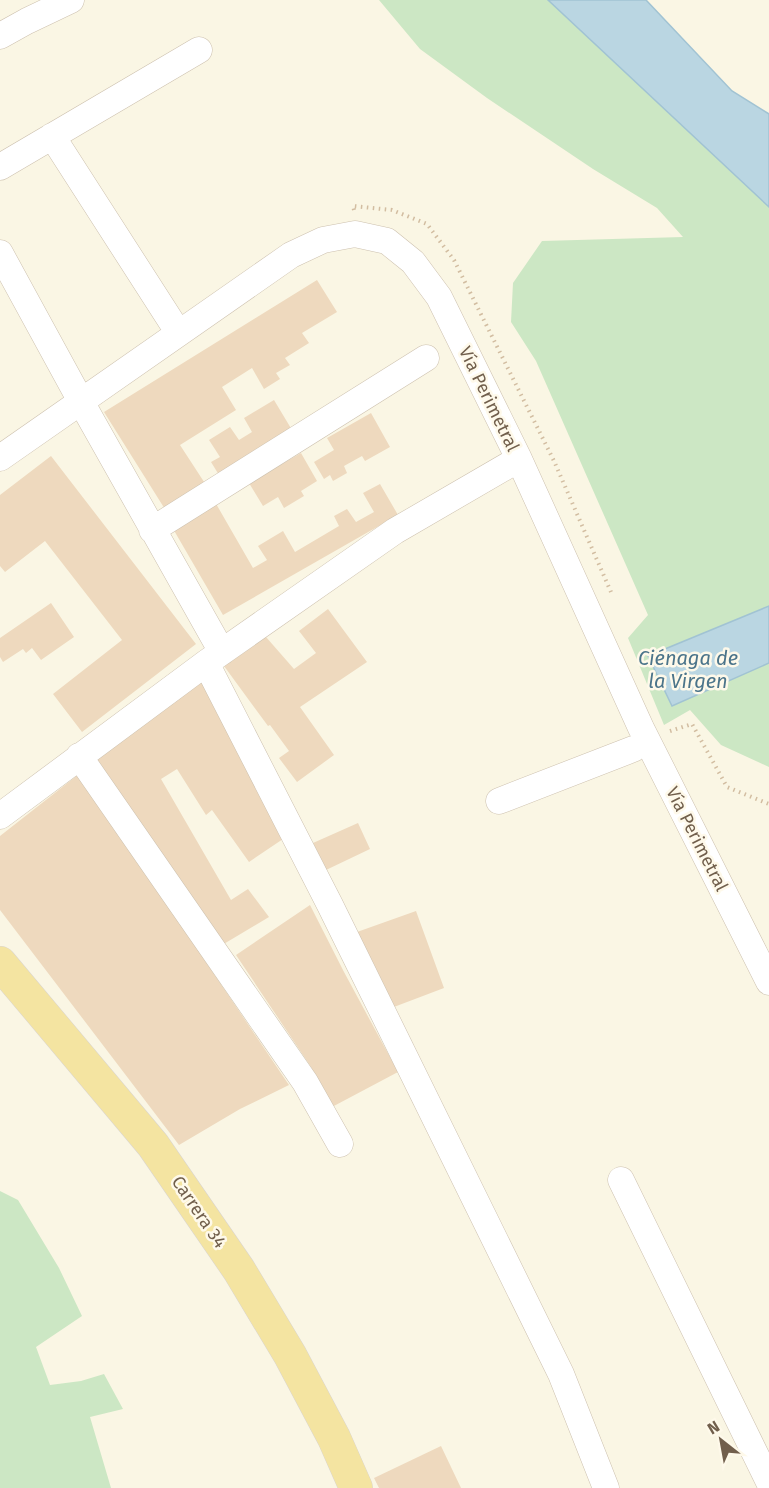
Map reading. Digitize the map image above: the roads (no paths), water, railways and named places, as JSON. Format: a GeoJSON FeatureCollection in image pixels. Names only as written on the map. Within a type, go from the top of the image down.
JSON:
{"type":"FeatureCollection","features":[{"type":"Feature","properties":{"kind":"main road","name":"Carrera 34"},"geometry":{"type":"LineString","coordinates":[[0,963],[153,1145],[239,1270],[290,1355],[334,1438],[356,1488]]}},
{"type":"Feature","properties":{"kind":"street"},"geometry":{"type":"LineString","coordinates":[[0,36],[71,0]]}},
{"type":"Feature","properties":{"kind":"street"},"geometry":{"type":"LineString","coordinates":[[0,167],[199,50]]}},
{"type":"Feature","properties":{"kind":"street"},"geometry":{"type":"LineString","coordinates":[[52,136],[178,332]]}},
{"type":"Feature","properties":{"kind":"street","name":"Vía Perimetral"},"geometry":{"type":"LineString","coordinates":[[0,458],[291,255],[323,240],[355,234],[387,241],[413,262],[439,297],[519,459],[599,635],[637,739],[769,982]]}},
{"type":"Feature","properties":{"kind":"street"},"geometry":{"type":"LineString","coordinates":[[0,253],[152,530],[330,905],[561,1374],[606,1488]]}},
{"type":"Feature","properties":{"kind":"street"},"geometry":{"type":"LineString","coordinates":[[152,530],[426,358]]}},
{"type":"Feature","properties":{"kind":"street"},"geometry":{"type":"LineString","coordinates":[[0,816],[214,657],[395,531],[519,459]]}},
{"type":"Feature","properties":{"kind":"street"},"geometry":{"type":"LineString","coordinates":[[500,801],[637,739]]}},
{"type":"Feature","properties":{"kind":"street"},"geometry":{"type":"LineString","coordinates":[[79,756],[305,1082],[340,1144]]}},
{"type":"Feature","properties":{"kind":"street"},"geometry":{"type":"LineString","coordinates":[[621,1180],[769,1482]]}},
{"type":"Feature","properties":{"kind":"water"},"geometry":{"type":"Polygon","coordinates":[[[548,0],[646,0],[732,91],[769,114],[769,207],[548,0]]]}},
{"type":"Feature","properties":{"kind":"water","name":"Ciénaga de la Virgen"},"geometry":{"type":"Polygon","coordinates":[[[769,606],[769,663],[672,706],[648,656],[769,606]]]}}]}
